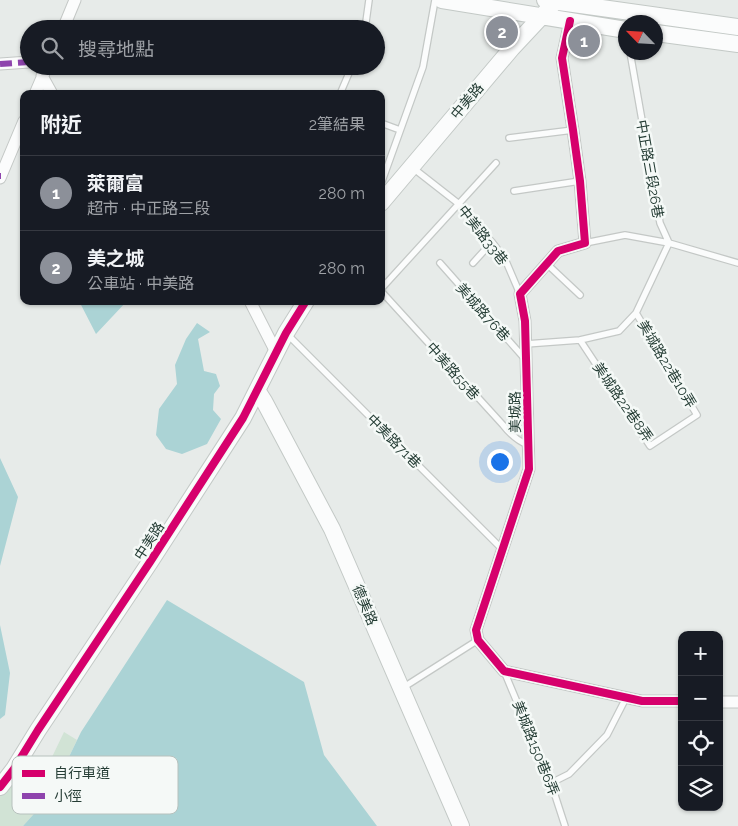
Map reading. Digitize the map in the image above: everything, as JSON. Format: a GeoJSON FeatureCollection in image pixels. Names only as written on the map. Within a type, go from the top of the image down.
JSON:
{"type":"FeatureCollection","features":[{"type":"Feature","properties":{"kind":"street"},"geometry":{"type":"LineString","coordinates":[[67,20],[75,0]]}},
{"type":"Feature","properties":{"kind":"street"},"geometry":{"type":"LineString","coordinates":[[442,0],[550,4],[618,18]]}},
{"type":"Feature","properties":{"kind":"street"},"geometry":{"type":"LineString","coordinates":[[550,4],[570,21],[618,20]]}},
{"type":"Feature","properties":{"kind":"street","name":"中美路"},"geometry":{"type":"LineString","coordinates":[[385,198],[550,4]]}},
{"type":"Feature","properties":{"kind":"street"},"geometry":{"type":"LineString","coordinates":[[520,294],[558,251],[585,243],[580,181],[562,58],[570,21]]}},
{"type":"Feature","properties":{"kind":"street"},"geometry":{"type":"LineString","coordinates":[[663,22],[738,27]]}},
{"type":"Feature","properties":{"kind":"street"},"geometry":{"type":"LineString","coordinates":[[663,35],[738,44]]}},
{"type":"Feature","properties":{"kind":"street"},"geometry":{"type":"LineString","coordinates":[[0,64],[20,63]]}},
{"type":"Feature","properties":{"kind":"street"},"geometry":{"type":"LineString","coordinates":[[37,90],[42,75]]}},
{"type":"Feature","properties":{"kind":"street"},"geometry":{"type":"LineString","coordinates":[[45,75],[51,90]]}},
{"type":"Feature","properties":{"kind":"street"},"geometry":{"type":"LineString","coordinates":[[0,177],[20,130]]}},
{"type":"Feature","properties":{"kind":"street","name":"美城路"},"geometry":{"type":"LineString","coordinates":[[478,640],[476,630],[529,469],[525,321],[520,294]]}},
{"type":"Feature","properties":{"kind":"street"},"geometry":{"type":"LineString","coordinates":[[252,305],[276,352]]}},
{"type":"Feature","properties":{"kind":"street","name":"中美路"},"geometry":{"type":"LineString","coordinates":[[22,756],[243,418],[286,333],[304,305]]}},
{"type":"Feature","properties":{"kind":"street","name":"德美路"},"geometry":{"type":"LineString","coordinates":[[257,390],[332,529],[460,826]]}},
{"type":"Feature","properties":{"kind":"street"},"geometry":{"type":"LineString","coordinates":[[478,640],[504,671],[642,701],[678,702]]}},
{"type":"Feature","properties":{"kind":"street"},"geometry":{"type":"LineString","coordinates":[[723,702],[738,702]]}},
{"type":"Feature","properties":{"kind":"street","name":"中美路"},"geometry":{"type":"LineString","coordinates":[[0,787],[12,772]]}},
{"type":"Feature","properties":{"kind":"lane"},"geometry":{"type":"LineString","coordinates":[[366,20],[369,0]]}},
{"type":"Feature","properties":{"kind":"lane"},"geometry":{"type":"LineString","coordinates":[[385,173],[423,67],[435,0]]}},
{"type":"Feature","properties":{"kind":"lane","name":"中正路三段26巷"},"geometry":{"type":"LineString","coordinates":[[631,60],[660,223],[669,243]]}},
{"type":"Feature","properties":{"kind":"lane"},"geometry":{"type":"LineString","coordinates":[[342,90],[348,75]]}},
{"type":"Feature","properties":{"kind":"lane"},"geometry":{"type":"LineString","coordinates":[[385,124],[400,130]]}},
{"type":"Feature","properties":{"kind":"lane"},"geometry":{"type":"LineString","coordinates":[[509,138],[573,130]]}},
{"type":"Feature","properties":{"kind":"lane"},"geometry":{"type":"LineString","coordinates":[[385,286],[496,163]]}},
{"type":"Feature","properties":{"kind":"lane","name":"中美路33巷"},"geometry":{"type":"LineString","coordinates":[[411,167],[459,204],[492,242],[505,259],[520,294]]}},
{"type":"Feature","properties":{"kind":"lane"},"geometry":{"type":"LineString","coordinates":[[514,191],[580,181]]}},
{"type":"Feature","properties":{"kind":"lane"},"geometry":{"type":"LineString","coordinates":[[585,243],[625,235],[669,243],[738,263]]}},
{"type":"Feature","properties":{"kind":"lane"},"geometry":{"type":"LineString","coordinates":[[473,263],[492,242]]}},
{"type":"Feature","properties":{"kind":"lane"},"geometry":{"type":"LineString","coordinates":[[526,344],[580,340],[619,330],[636,313],[669,243]]}},
{"type":"Feature","properties":{"kind":"lane","name":"美城路76巷"},"geometry":{"type":"LineString","coordinates":[[440,264],[526,360]]}},
{"type":"Feature","properties":{"kind":"lane"},"geometry":{"type":"LineString","coordinates":[[547,264],[580,295]]}},
{"type":"Feature","properties":{"kind":"lane","name":"中美路55巷"},"geometry":{"type":"LineString","coordinates":[[385,294],[511,435],[528,445]]}},
{"type":"Feature","properties":{"kind":"lane","name":"美城路22巷10弄"},"geometry":{"type":"LineString","coordinates":[[636,313],[697,415]]}},
{"type":"Feature","properties":{"kind":"lane","name":"中美路71巷"},"geometry":{"type":"LineString","coordinates":[[286,333],[502,550]]}},
{"type":"Feature","properties":{"kind":"lane","name":"美城路22巷8弄"},"geometry":{"type":"LineString","coordinates":[[580,340],[650,446],[697,415]]}},
{"type":"Feature","properties":{"kind":"lane"},"geometry":{"type":"LineString","coordinates":[[401,688],[478,640]]}},
{"type":"Feature","properties":{"kind":"lane","name":"美城路150巷6弄"},"geometry":{"type":"LineString","coordinates":[[504,671],[551,783],[565,826]]}},
{"type":"Feature","properties":{"kind":"lane"},"geometry":{"type":"LineString","coordinates":[[551,783],[568,774],[607,734],[626,698]]}},
{"type":"Feature","properties":{"kind":"green space"},"geometry":{"type":"Polygon","coordinates":[[[64,732],[77,740],[69,756],[53,756],[64,732]]]}},
{"type":"Feature","properties":{"kind":"green space"},"geometry":{"type":"Polygon","coordinates":[[[12,772],[12,814],[34,814],[23,826],[0,826],[0,787],[12,772]]]}},
{"type":"Feature","properties":{"kind":"water"},"geometry":{"type":"Polygon","coordinates":[[[81,305],[123,305],[96,334],[81,305]]]}},
{"type":"Feature","properties":{"kind":"water"},"geometry":{"type":"Polygon","coordinates":[[[197,323],[210,332],[198,339],[204,371],[216,374],[220,386],[214,394],[213,410],[221,419],[207,444],[182,454],[166,449],[156,435],[159,409],[177,384],[175,365],[186,339],[197,323]]]}},
{"type":"Feature","properties":{"kind":"water"},"geometry":{"type":"Polygon","coordinates":[[[0,458],[18,497],[0,566],[0,458]]]}},
{"type":"Feature","properties":{"kind":"water"},"geometry":{"type":"Polygon","coordinates":[[[167,600],[304,682],[324,755],[377,826],[23,826],[34,814],[178,814],[178,756],[69,756],[81,732],[167,600]]]}},
{"type":"Feature","properties":{"kind":"water"},"geometry":{"type":"Polygon","coordinates":[[[0,625],[10,673],[5,715],[0,719],[0,625]]]}},
{"type":"Feature","properties":{"kind":"marked path"},"geometry":{"type":"LineString","coordinates":[[0,64],[20,63]]}},
{"type":"Feature","properties":{"kind":"cycle path"},"geometry":{"type":"LineString","coordinates":[[570,21],[562,58],[580,181],[585,243],[558,251],[520,294],[525,321],[529,469],[476,630],[478,640],[504,671],[642,701],[678,701]]}},
{"type":"Feature","properties":{"kind":"cycle path"},"geometry":{"type":"LineString","coordinates":[[22,756],[243,418],[286,333],[304,305]]}},
{"type":"Feature","properties":{"kind":"cycle path"},"geometry":{"type":"LineString","coordinates":[[0,787],[12,772]]}},
{"type":"Feature","properties":{"kind":"place","name":"美之城"},"geometry":{"type":"Point","coordinates":[502,32]}},
{"type":"Feature","properties":{"kind":"place","name":"萊爾富"},"geometry":{"type":"Point","coordinates":[584,41]}}]}
